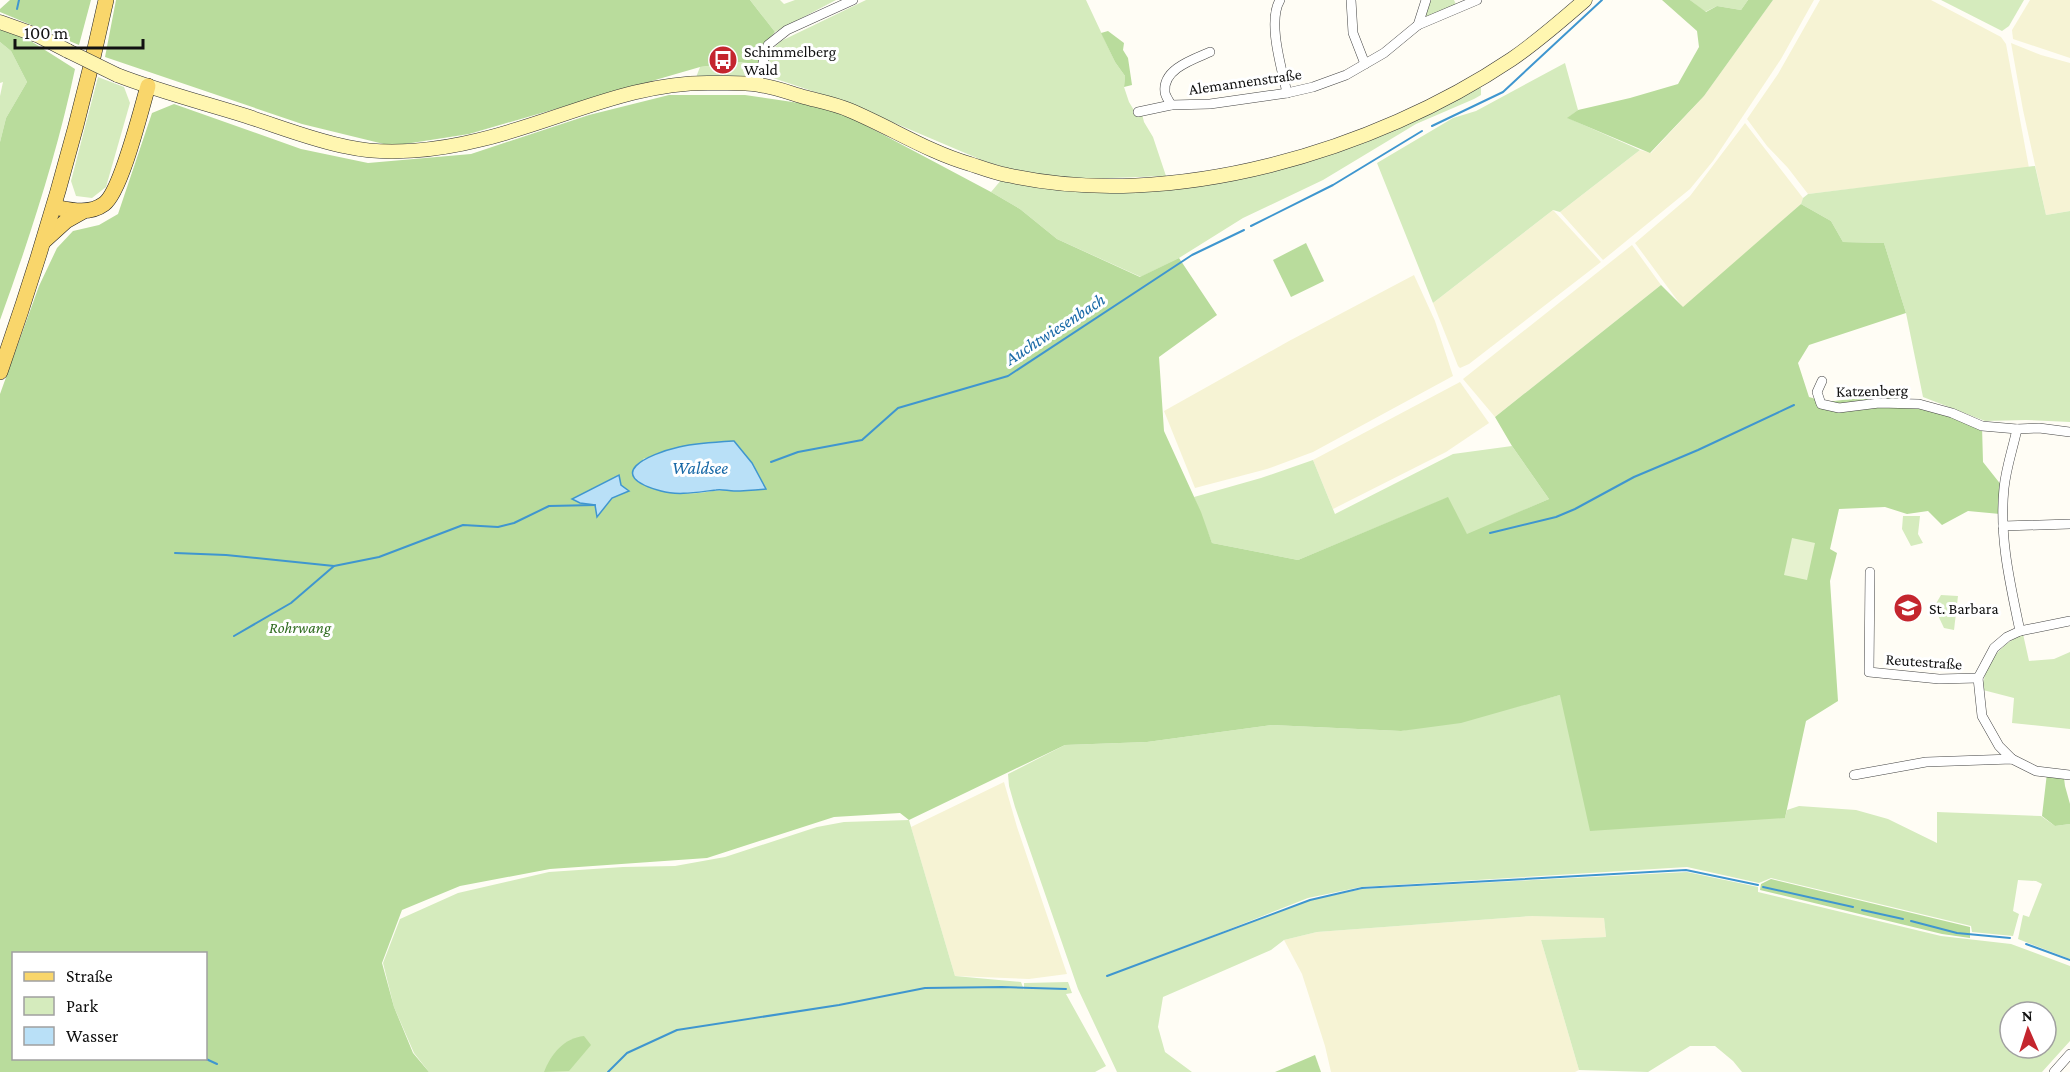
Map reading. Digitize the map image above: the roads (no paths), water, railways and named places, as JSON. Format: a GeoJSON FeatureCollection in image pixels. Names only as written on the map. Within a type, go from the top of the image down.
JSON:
{"type":"FeatureCollection","features":[{"type":"Feature","properties":{"kind":"main road"},"geometry":{"type":"LineString","coordinates":[[0,372],[54,207],[82,103],[106,0]]}},
{"type":"Feature","properties":{"kind":"main road"},"geometry":{"type":"LineString","coordinates":[[43,242],[66,221],[104,204],[114,192],[148,86]]}},
{"type":"Feature","properties":{"kind":"main road"},"geometry":{"type":"LineString","coordinates":[[54,207],[82,212]]}},
{"type":"Feature","properties":{"kind":"street"},"geometry":{"type":"LineString","coordinates":[[757,84],[768,45],[787,30],[853,0]]}},
{"type":"Feature","properties":{"kind":"street"},"geometry":{"type":"LineString","coordinates":[[1280,0],[1275,14],[1276,41],[1287,93]]}},
{"type":"Feature","properties":{"kind":"street"},"geometry":{"type":"LineString","coordinates":[[1350,0],[1353,33],[1365,64]]}},
{"type":"Feature","properties":{"kind":"street"},"geometry":{"type":"LineString","coordinates":[[1418,25],[1426,0]]}},
{"type":"Feature","properties":{"kind":"street","name":"Alemannenstraße"},"geometry":{"type":"LineString","coordinates":[[1138,112],[1172,105],[1210,104],[1287,93],[1313,87],[1346,75],[1384,53],[1418,25],[1478,0]]}},
{"type":"Feature","properties":{"kind":"street"},"geometry":{"type":"LineString","coordinates":[[0,22],[39,36],[117,75],[352,148],[397,151],[430,149],[479,140],[635,92],[694,82],[757,84],[847,108],[956,160],[1006,175],[1049,182],[1099,186],[1151,185],[1198,180],[1253,169],[1325,150],[1382,128],[1487,74],[1557,24],[1585,0]]}},
{"type":"Feature","properties":{"kind":"street"},"geometry":{"type":"LineString","coordinates":[[1172,105],[1165,92],[1167,78],[1174,70],[1210,52]]}},
{"type":"Feature","properties":{"kind":"street","name":"Katzenberg"},"geometry":{"type":"LineString","coordinates":[[1822,381],[1817,392],[1821,404],[1839,408],[1879,403],[1919,404],[1952,413],[1982,426],[2017,429]]}},
{"type":"Feature","properties":{"kind":"street"},"geometry":{"type":"LineString","coordinates":[[2020,631],[2005,560],[2003,526],[2004,487],[2017,429],[2039,428],[2070,432]]}},
{"type":"Feature","properties":{"kind":"street"},"geometry":{"type":"LineString","coordinates":[[2003,526],[2070,524]]}},
{"type":"Feature","properties":{"kind":"street","name":"Reutestraße"},"geometry":{"type":"LineString","coordinates":[[1870,572],[1869,672],[1939,679],[1978,678]]}},
{"type":"Feature","properties":{"kind":"street"},"geometry":{"type":"LineString","coordinates":[[2070,621],[2020,631],[2007,637],[1994,648],[1978,678],[1982,716],[1999,746],[2012,759],[2036,771],[2070,775]]}},
{"type":"Feature","properties":{"kind":"street"},"geometry":{"type":"LineString","coordinates":[[1854,775],[1926,762],[2012,759]]}},
{"type":"Feature","properties":{"kind":"street"},"geometry":{"type":"LineString","coordinates":[[2054,1072],[2070,1054]]}},
{"type":"Feature","properties":{"kind":"water","name":"Waldsee"},"geometry":{"type":"Polygon","coordinates":[[[734,441],[752,463],[766,489],[674,493],[644,485],[635,478],[633,472],[636,466],[667,450],[734,441]]]}},
{"type":"Feature","properties":{"kind":"water"},"geometry":{"type":"Polygon","coordinates":[[[619,475],[621,485],[629,491],[612,498],[597,517],[595,505],[580,503],[572,499],[619,475]]]}},
{"type":"Feature","properties":{"kind":"waterway"},"geometry":{"type":"LineString","coordinates":[[17,9],[19,0]]}},
{"type":"Feature","properties":{"kind":"waterway","name":"Auchtwiesenbach"},"geometry":{"type":"LineString","coordinates":[[1432,126],[1503,92],[1602,0]]}},
{"type":"Feature","properties":{"kind":"waterway","name":"Auchtwiesenbach"},"geometry":{"type":"LineString","coordinates":[[1251,226],[1333,185],[1422,131]]}},
{"type":"Feature","properties":{"kind":"waterway","name":"Auchtwiesenbach"},"geometry":{"type":"LineString","coordinates":[[771,462],[798,452],[862,440],[898,408],[1008,376],[1192,255],[1244,230]]}},
{"type":"Feature","properties":{"kind":"waterway"},"geometry":{"type":"LineString","coordinates":[[1490,533],[1556,517],[1634,477],[1794,405]]}},
{"type":"Feature","properties":{"kind":"waterway","name":"Auchtwiesenbach"},"geometry":{"type":"LineString","coordinates":[[175,553],[226,555],[334,566],[379,557],[463,525],[498,527],[514,523],[549,506],[595,505]]}},
{"type":"Feature","properties":{"kind":"waterway"},"geometry":{"type":"LineString","coordinates":[[234,636],[291,603],[334,566]]}},
{"type":"Feature","properties":{"kind":"waterway"},"geometry":{"type":"LineString","coordinates":[[1107,976],[1310,900],[1362,888],[1686,870],[1758,885]]}},
{"type":"Feature","properties":{"kind":"waterway"},"geometry":{"type":"LineString","coordinates":[[1763,887],[1853,907]]}},
{"type":"Feature","properties":{"kind":"waterway"},"geometry":{"type":"LineString","coordinates":[[1862,910],[1903,919]]}},
{"type":"Feature","properties":{"kind":"waterway"},"geometry":{"type":"LineString","coordinates":[[1911,921],[1957,933],[2010,938]]}},
{"type":"Feature","properties":{"kind":"waterway"},"geometry":{"type":"LineString","coordinates":[[2026,944],[2070,960]]}},
{"type":"Feature","properties":{"kind":"waterway"},"geometry":{"type":"LineString","coordinates":[[608,1072],[627,1053],[677,1030],[839,1005],[925,988],[1066,989]]}},
{"type":"Feature","properties":{"kind":"waterway"},"geometry":{"type":"LineString","coordinates":[[207,1059],[217,1064]]}},
{"type":"Feature","properties":{"kind":"place","name":"Schimmelberg Wald"},"geometry":{"type":"Point","coordinates":[723,60]}},
{"type":"Feature","properties":{"kind":"place","name":"St. Barbara"},"geometry":{"type":"Point","coordinates":[1908,608]}},
{"type":"Feature","properties":{"kind":"park label","name":"Rohrwang"},"geometry":{"type":"Point","coordinates":[300,627]}}]}
